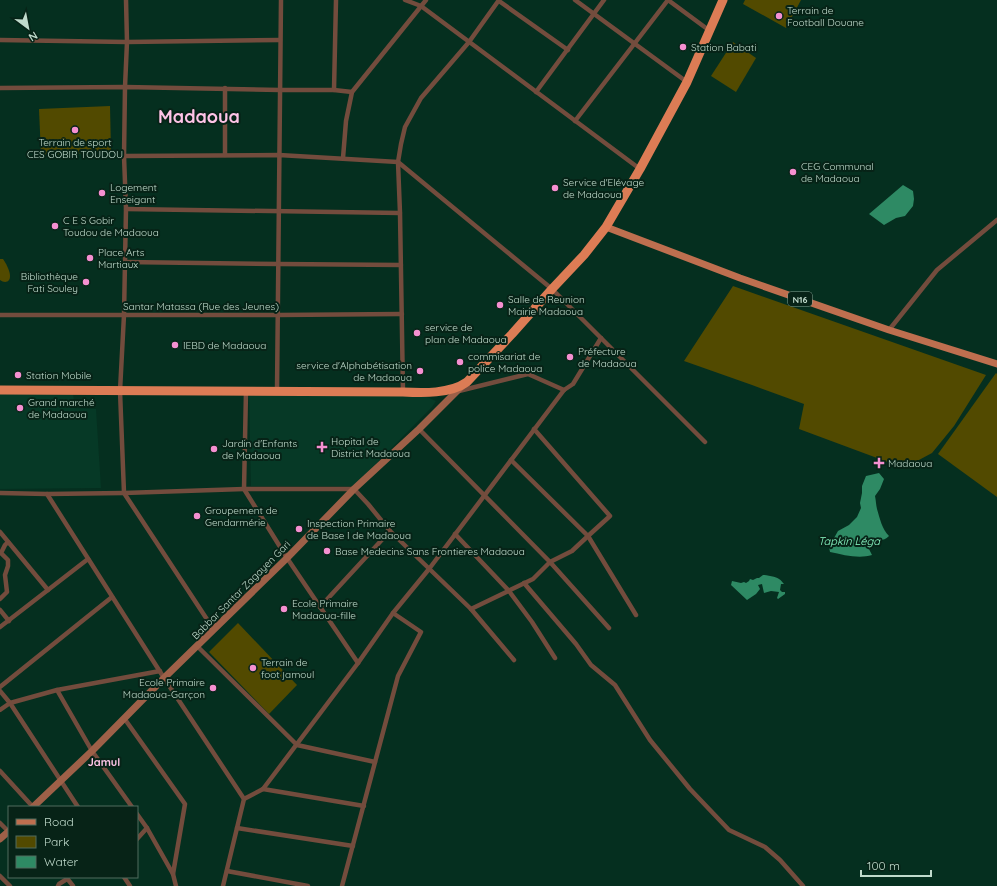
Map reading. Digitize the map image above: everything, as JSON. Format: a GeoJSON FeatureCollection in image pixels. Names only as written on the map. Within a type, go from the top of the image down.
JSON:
{"type":"FeatureCollection","features":[{"type":"Feature","properties":{"kind":"highway"},"geometry":{"type":"LineString","coordinates":[[0,390],[423,393],[460,388],[512,334],[584,255],[606,227],[640,169],[687,82],[723,0]]}},
{"type":"Feature","properties":{"kind":"main road","name":"N16"},"geometry":{"type":"LineString","coordinates":[[606,227],[740,278],[889,330],[996,363]]}},
{"type":"Feature","properties":{"kind":"street"},"geometry":{"type":"LineString","coordinates":[[126,0],[127,42],[124,156],[126,209],[124,315],[120,391],[124,493],[214,630]]}},
{"type":"Feature","properties":{"kind":"street"},"geometry":{"type":"LineString","coordinates":[[277,391],[281,0]]}},
{"type":"Feature","properties":{"kind":"street"},"geometry":{"type":"LineString","coordinates":[[334,90],[336,0]]}},
{"type":"Feature","properties":{"kind":"street"},"geometry":{"type":"LineString","coordinates":[[405,0],[421,6],[640,169]]}},
{"type":"Feature","properties":{"kind":"street"},"geometry":{"type":"LineString","coordinates":[[343,158],[346,121],[352,92],[426,0]]}},
{"type":"Feature","properties":{"kind":"street"},"geometry":{"type":"LineString","coordinates":[[404,392],[398,162],[405,127],[421,98],[469,42],[499,0],[568,50]]}},
{"type":"Feature","properties":{"kind":"street"},"geometry":{"type":"LineString","coordinates":[[575,0],[687,82]]}},
{"type":"Feature","properties":{"kind":"street"},"geometry":{"type":"LineString","coordinates":[[536,92],[604,0]]}},
{"type":"Feature","properties":{"kind":"street"},"geometry":{"type":"LineString","coordinates":[[575,121],[668,0],[710,31]]}},
{"type":"Feature","properties":{"kind":"street"},"geometry":{"type":"LineString","coordinates":[[0,40],[127,42],[280,40]]}},
{"type":"Feature","properties":{"kind":"street"},"geometry":{"type":"LineString","coordinates":[[0,88],[225,88],[334,90],[352,92]]}},
{"type":"Feature","properties":{"kind":"street"},"geometry":{"type":"LineString","coordinates":[[225,88],[225,155]]}},
{"type":"Feature","properties":{"kind":"street"},"geometry":{"type":"LineString","coordinates":[[124,156],[279,155],[398,162],[552,289],[705,442]]}},
{"type":"Feature","properties":{"kind":"street"},"geometry":{"type":"LineString","coordinates":[[126,209],[400,213]]}},
{"type":"Feature","properties":{"kind":"street"},"geometry":{"type":"LineString","coordinates":[[889,330],[937,270],[997,220]]}},
{"type":"Feature","properties":{"kind":"street"},"geometry":{"type":"LineString","coordinates":[[125,262],[401,265]]}},
{"type":"Feature","properties":{"kind":"street","name":"Santar Matassa (Rue des Jeunes)"},"geometry":{"type":"LineString","coordinates":[[0,315],[402,314]]}},
{"type":"Feature","properties":{"kind":"street"},"geometry":{"type":"LineString","coordinates":[[244,799],[263,789],[534,429],[564,390],[573,384],[601,338]]}},
{"type":"Feature","properties":{"kind":"street"},"geometry":{"type":"LineString","coordinates":[[460,388],[528,374],[564,390]]}},
{"type":"Feature","properties":{"kind":"street","name":"Babbar Santar Zagayen Gari"},"geometry":{"type":"LineString","coordinates":[[34,806],[92,751],[162,675],[214,630],[354,489],[419,429],[460,388]]}},
{"type":"Feature","properties":{"kind":"street"},"geometry":{"type":"LineString","coordinates":[[246,391],[244,489],[287,558],[358,663]]}},
{"type":"Feature","properties":{"kind":"street"},"geometry":{"type":"LineString","coordinates":[[419,429],[550,562],[609,628]]}},
{"type":"Feature","properties":{"kind":"street"},"geometry":{"type":"LineString","coordinates":[[471,610],[533,579],[550,562],[572,551],[610,516],[534,429]]}},
{"type":"Feature","properties":{"kind":"street"},"geometry":{"type":"LineString","coordinates":[[512,460],[588,536],[636,615]]}},
{"type":"Feature","properties":{"kind":"street"},"geometry":{"type":"LineString","coordinates":[[0,493],[47,494],[244,489],[354,489],[390,531],[471,610],[514,660]]}},
{"type":"Feature","properties":{"kind":"street"},"geometry":{"type":"LineString","coordinates":[[47,494],[162,675],[244,799],[223,886]]}},
{"type":"Feature","properties":{"kind":"street"},"geometry":{"type":"LineString","coordinates":[[320,607],[390,531]]}},
{"type":"Feature","properties":{"kind":"street"},"geometry":{"type":"LineString","coordinates":[[0,532],[48,590]]}},
{"type":"Feature","properties":{"kind":"street"},"geometry":{"type":"LineString","coordinates":[[455,534],[509,591],[532,622],[555,658]]}},
{"type":"Feature","properties":{"kind":"street"},"geometry":{"type":"LineString","coordinates":[[0,599],[7,592],[6,575],[8,560],[1,553],[8,542]]}},
{"type":"Feature","properties":{"kind":"street"},"geometry":{"type":"LineString","coordinates":[[0,627],[88,559]]}},
{"type":"Feature","properties":{"kind":"street"},"geometry":{"type":"LineString","coordinates":[[524,583],[576,644],[591,665],[615,685],[650,740],[690,789],[729,830],[765,847],[780,860],[804,886]]}},
{"type":"Feature","properties":{"kind":"street"},"geometry":{"type":"LineString","coordinates":[[0,687],[112,597]]}},
{"type":"Feature","properties":{"kind":"street"},"geometry":{"type":"LineString","coordinates":[[0,610],[9,621]]}},
{"type":"Feature","properties":{"kind":"street"},"geometry":{"type":"LineString","coordinates":[[342,886],[398,676],[420,632],[394,613]]}},
{"type":"Feature","properties":{"kind":"street"},"geometry":{"type":"LineString","coordinates":[[197,646],[297,744],[375,762]]}},
{"type":"Feature","properties":{"kind":"street"},"geometry":{"type":"LineString","coordinates":[[0,710],[10,702],[56,690],[162,675]]}},
{"type":"Feature","properties":{"kind":"street"},"geometry":{"type":"LineString","coordinates":[[56,690],[92,751],[131,806]]}},
{"type":"Feature","properties":{"kind":"street"},"geometry":{"type":"LineString","coordinates":[[0,692],[10,702],[77,806]]}},
{"type":"Feature","properties":{"kind":"street"},"geometry":{"type":"LineString","coordinates":[[124,718],[185,804],[173,874]]}},
{"type":"Feature","properties":{"kind":"street"},"geometry":{"type":"LineString","coordinates":[[0,771],[32,806]]}},
{"type":"Feature","properties":{"kind":"street"},"geometry":{"type":"LineString","coordinates":[[263,789],[364,806]]}},
{"type":"Feature","properties":{"kind":"street"},"geometry":{"type":"LineString","coordinates":[[138,815],[147,828],[173,874],[176,886]]}},
{"type":"Feature","properties":{"kind":"street"},"geometry":{"type":"LineString","coordinates":[[0,823],[8,830]]}},
{"type":"Feature","properties":{"kind":"street"},"geometry":{"type":"LineString","coordinates":[[138,839],[147,828]]}},
{"type":"Feature","properties":{"kind":"street"},"geometry":{"type":"LineString","coordinates":[[237,828],[353,846]]}},
{"type":"Feature","properties":{"kind":"street"},"geometry":{"type":"LineString","coordinates":[[0,839],[8,832]]}},
{"type":"Feature","properties":{"kind":"street"},"geometry":{"type":"LineString","coordinates":[[227,871],[308,886]]}},
{"type":"Feature","properties":{"kind":"street"},"geometry":{"type":"LineString","coordinates":[[0,876],[10,886]]}},
{"type":"Feature","properties":{"kind":"street"},"geometry":{"type":"LineString","coordinates":[[58,886],[66,878],[73,886]]}},
{"type":"Feature","properties":{"kind":"shaded area","name":"Grand marché de Madaoua"},"geometry":{"type":"Polygon","coordinates":[[[0,393],[73,393],[75,408],[96,409],[101,488],[0,489],[0,393]]]}},
{"type":"Feature","properties":{"kind":"shaded area","name":"Hopital de District Madaoua"},"geometry":{"type":"Polygon","coordinates":[[[249,394],[425,396],[436,401],[432,407],[354,486],[251,486],[249,394]]]}},
{"type":"Feature","properties":{"kind":"green space","name":"Terrain de Football Douane"},"geometry":{"type":"Polygon","coordinates":[[[745,0],[801,0],[786,28],[743,4],[745,0]]]}},
{"type":"Feature","properties":{"kind":"green space"},"geometry":{"type":"Polygon","coordinates":[[[733,42],[756,58],[736,92],[711,76],[733,42]]]}},
{"type":"Feature","properties":{"kind":"green space","name":"Terrain de sport CES GOBIR TOUDOU"},"geometry":{"type":"Polygon","coordinates":[[[110,106],[111,152],[41,155],[39,109],[110,106]]]}},
{"type":"Feature","properties":{"kind":"green space"},"geometry":{"type":"Polygon","coordinates":[[[0,259],[3,259],[9,272],[10,278],[6,282],[0,280],[0,259]]]}},
{"type":"Feature","properties":{"kind":"green space"},"geometry":{"type":"Polygon","coordinates":[[[733,286],[986,375],[954,426],[932,453],[904,468],[799,429],[804,404],[684,361],[733,286]]]}},
{"type":"Feature","properties":{"kind":"green space"},"geometry":{"type":"Polygon","coordinates":[[[996,373],[997,374],[997,497],[938,454],[996,373]]]}},
{"type":"Feature","properties":{"kind":"green space","name":"Terrain de foot jamoul"},"geometry":{"type":"Polygon","coordinates":[[[238,623],[297,685],[269,714],[209,652],[238,623]]]}},
{"type":"Feature","properties":{"kind":"water"},"geometry":{"type":"Polygon","coordinates":[[[903,185],[913,191],[914,199],[913,206],[905,216],[896,218],[884,225],[869,214],[903,185]]]}},
{"type":"Feature","properties":{"kind":"water","name":"Tapkin Léga"},"geometry":{"type":"Polygon","coordinates":[[[879,473],[884,479],[875,496],[876,506],[883,527],[889,536],[882,540],[870,538],[863,544],[869,549],[872,555],[857,557],[830,552],[829,547],[838,531],[849,525],[857,517],[861,508],[860,503],[862,486],[866,476],[879,473]]]}},
{"type":"Feature","properties":{"kind":"water"},"geometry":{"type":"Polygon","coordinates":[[[763,575],[778,578],[784,584],[781,584],[780,590],[785,592],[785,594],[778,599],[779,592],[771,591],[764,593],[762,584],[758,585],[760,589],[756,594],[747,600],[731,585],[732,581],[746,583],[750,579],[753,580],[763,575]]]}},
{"type":"Feature","properties":{"kind":"place","name":"Terrain de Football Douane"},"geometry":{"type":"Point","coordinates":[779,16]}},
{"type":"Feature","properties":{"kind":"place","name":"Station Babati"},"geometry":{"type":"Point","coordinates":[683,47]}},
{"type":"Feature","properties":{"kind":"place","name":"Terrain de sport CES GOBIR TOUDOU"},"geometry":{"type":"Point","coordinates":[75,130]}},
{"type":"Feature","properties":{"kind":"place","name":"CEG Communal de Madaoua"},"geometry":{"type":"Point","coordinates":[793,172]}},
{"type":"Feature","properties":{"kind":"place","name":"Service d'Elévage de Madaoua"},"geometry":{"type":"Point","coordinates":[555,188]}},
{"type":"Feature","properties":{"kind":"place","name":"Logement Enseigant"},"geometry":{"type":"Point","coordinates":[102,193]}},
{"type":"Feature","properties":{"kind":"place","name":"C E S Gobir Toudou de Madaoua"},"geometry":{"type":"Point","coordinates":[55,226]}},
{"type":"Feature","properties":{"kind":"place","name":"Place Arts Martiaux"},"geometry":{"type":"Point","coordinates":[90,258]}},
{"type":"Feature","properties":{"kind":"place","name":"Bibliothèque Fati Souley"},"geometry":{"type":"Point","coordinates":[86,282]}},
{"type":"Feature","properties":{"kind":"place","name":"Salle de Reunion Mairie Madaoua"},"geometry":{"type":"Point","coordinates":[500,305]}},
{"type":"Feature","properties":{"kind":"place","name":"service de plan de Madaoua"},"geometry":{"type":"Point","coordinates":[417,333]}},
{"type":"Feature","properties":{"kind":"place","name":"IEBD de Madaoua"},"geometry":{"type":"Point","coordinates":[175,345]}},
{"type":"Feature","properties":{"kind":"place","name":"Préfecture de Madaoua"},"geometry":{"type":"Point","coordinates":[570,357]}},
{"type":"Feature","properties":{"kind":"place","name":"commisariat de police Madaoua"},"geometry":{"type":"Point","coordinates":[460,362]}},
{"type":"Feature","properties":{"kind":"place","name":"service d'Alphabétisation de Madaoua"},"geometry":{"type":"Point","coordinates":[420,371]}},
{"type":"Feature","properties":{"kind":"place","name":"Station Mobile"},"geometry":{"type":"Point","coordinates":[18,375]}},
{"type":"Feature","properties":{"kind":"place","name":"Grand marché de Madaoua"},"geometry":{"type":"Point","coordinates":[20,408]}},
{"type":"Feature","properties":{"kind":"place","name":"Hopital de District Madaoua"},"geometry":{"type":"Point","coordinates":[322,447]}},
{"type":"Feature","properties":{"kind":"place","name":"Jardin d'Enfants de Madaoua"},"geometry":{"type":"Point","coordinates":[214,449]}},
{"type":"Feature","properties":{"kind":"place","name":"Madaoua"},"geometry":{"type":"Point","coordinates":[879,463]}},
{"type":"Feature","properties":{"kind":"place","name":"Groupement de Gendarmérie"},"geometry":{"type":"Point","coordinates":[197,516]}},
{"type":"Feature","properties":{"kind":"place","name":"Inspection Primaire de Base I de Madaoua"},"geometry":{"type":"Point","coordinates":[299,529]}},
{"type":"Feature","properties":{"kind":"place","name":"Base Medecins Sans Frontieres Madaoua"},"geometry":{"type":"Point","coordinates":[327,551]}},
{"type":"Feature","properties":{"kind":"place","name":"Ecole Primaire Madaoua-fille"},"geometry":{"type":"Point","coordinates":[284,609]}},
{"type":"Feature","properties":{"kind":"place","name":"Terrain de foot jamoul"},"geometry":{"type":"Point","coordinates":[253,668]}},
{"type":"Feature","properties":{"kind":"place","name":"Ecole Primaire Madaoua-Garçon"},"geometry":{"type":"Point","coordinates":[213,688]}},
{"type":"Feature","properties":{"kind":"district","name":"Madaoua"},"geometry":{"type":"Point","coordinates":[199,116]}},
{"type":"Feature","properties":{"kind":"district","name":"Jamul"},"geometry":{"type":"Point","coordinates":[104,762]}}]}
